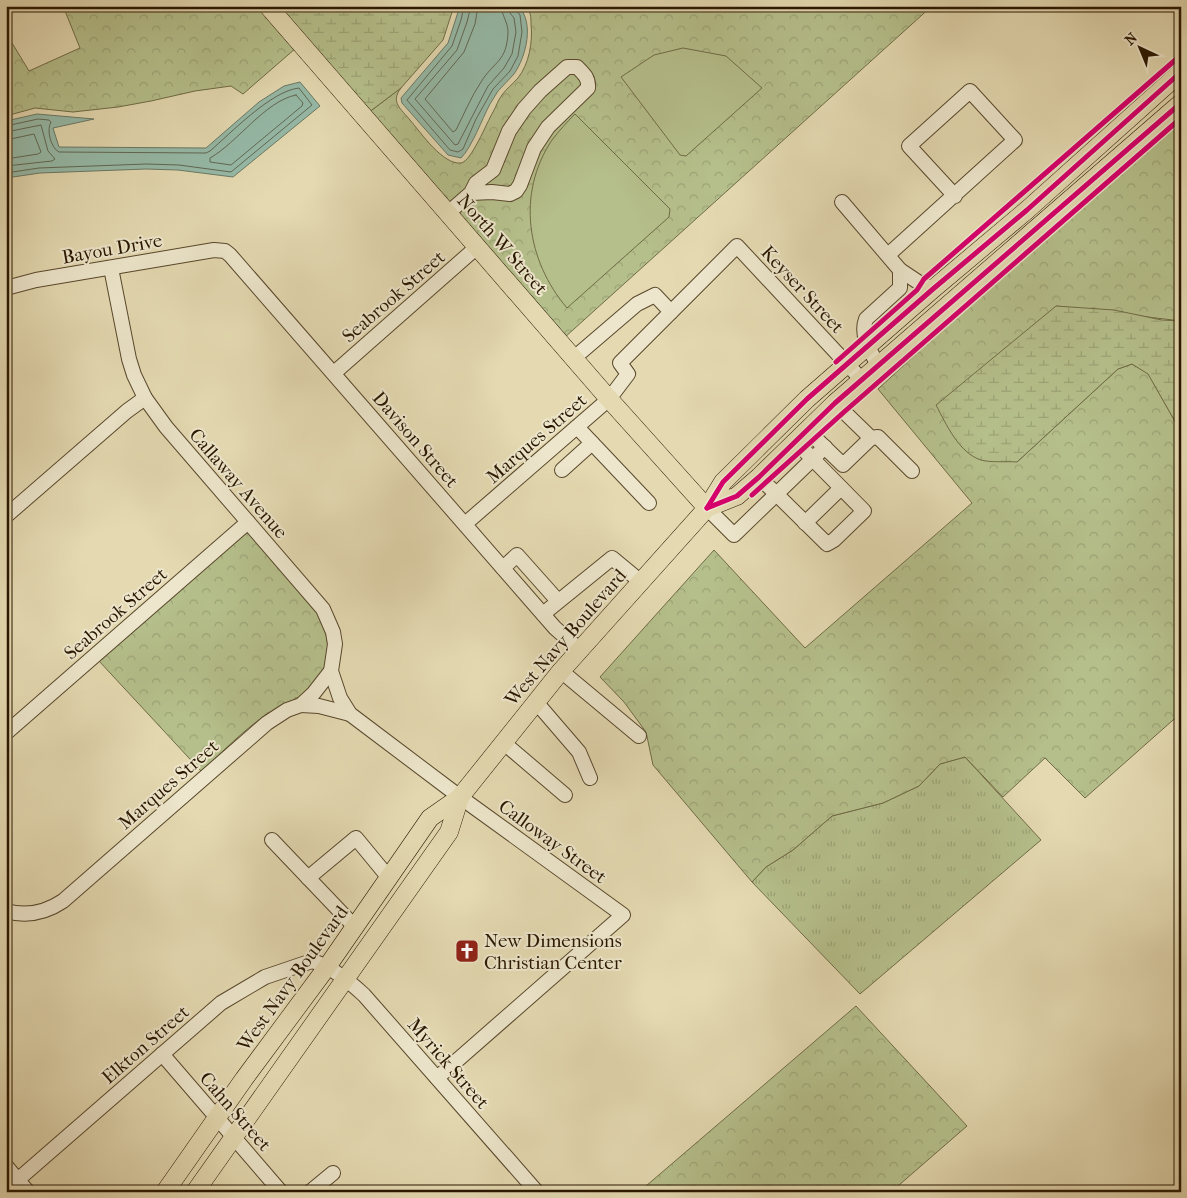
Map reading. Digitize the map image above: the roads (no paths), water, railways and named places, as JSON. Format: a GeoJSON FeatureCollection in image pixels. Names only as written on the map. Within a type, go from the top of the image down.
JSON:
{"type":"FeatureCollection","features":[{"type":"Feature","properties":{"kind":"main road","name":"North W Street"},"geometry":{"type":"LineString","coordinates":[[268,6],[609,399],[707,508]]}},
{"type":"Feature","properties":{"kind":"main road","name":"West Navy Boulevard"},"geometry":{"type":"LineString","coordinates":[[165,1192],[327,967],[430,818],[460,797],[562,670],[707,508],[723,482],[807,399],[1027,210],[1181,72]]}},
{"type":"Feature","properties":{"kind":"main road","name":"West Navy Boulevard"},"geometry":{"type":"LineString","coordinates":[[707,508],[737,496],[835,403],[1181,103]]}},
{"type":"Feature","properties":{"kind":"main road","name":"West Navy Boulevard"},"geometry":{"type":"LineString","coordinates":[[195,1192],[449,832],[460,797]]}},
{"type":"Feature","properties":{"kind":"street"},"geometry":{"type":"LineString","coordinates":[[471,193],[492,192],[510,194],[516,191],[534,148],[548,127],[588,88],[589,82],[586,75],[577,67],[567,67],[540,91],[509,130],[493,170],[492,192]]}},
{"type":"Feature","properties":{"kind":"street"},"geometry":{"type":"LineString","coordinates":[[888,255],[954,196],[1015,140],[970,90],[909,146],[954,196]]}},
{"type":"Feature","properties":{"kind":"street"},"geometry":{"type":"LineString","coordinates":[[448,213],[471,193],[476,183],[493,170]]}},
{"type":"Feature","properties":{"kind":"street"},"geometry":{"type":"LineString","coordinates":[[842,202],[900,270],[921,284],[933,289]]}},
{"type":"Feature","properties":{"kind":"street","name":"Keyser Street"},"geometry":{"type":"LineString","coordinates":[[671,312],[737,246],[862,380]]}},
{"type":"Feature","properties":{"kind":"street","name":"Seabrook Street"},"geometry":{"type":"LineString","coordinates":[[334,373],[477,247]]}},
{"type":"Feature","properties":{"kind":"street","name":"Bayou Drive"},"geometry":{"type":"LineString","coordinates":[[6,288],[36,280],[214,250],[225,251]]}},
{"type":"Feature","properties":{"kind":"street","name":"Davison Street"},"geometry":{"type":"LineString","coordinates":[[225,251],[334,373],[543,614],[560,633],[580,650]]}},
{"type":"Feature","properties":{"kind":"street","name":"Callaway Avenue"},"geometry":{"type":"LineString","coordinates":[[111,268],[128,359],[145,398],[166,427],[326,614],[333,632],[335,644],[331,671],[340,698],[350,714],[460,797]]}},
{"type":"Feature","properties":{"kind":"street"},"geometry":{"type":"LineString","coordinates":[[878,365],[867,346],[864,324],[866,318],[900,288],[900,270]]}},
{"type":"Feature","properties":{"kind":"street"},"geometry":{"type":"LineString","coordinates":[[574,358],[637,304],[655,295],[671,312]]}},
{"type":"Feature","properties":{"kind":"street","name":"Marques Street"},"geometry":{"type":"LineString","coordinates":[[465,524],[609,399],[628,374],[620,363],[671,312]]}},
{"type":"Feature","properties":{"kind":"street"},"geometry":{"type":"LineString","coordinates":[[6,516],[127,411],[145,398]]}},
{"type":"Feature","properties":{"kind":"street"},"geometry":{"type":"LineString","coordinates":[[835,403],[871,438]]}},
{"type":"Feature","properties":{"kind":"street"},"geometry":{"type":"LineString","coordinates":[[577,427],[649,503]]}},
{"type":"Feature","properties":{"kind":"street"},"geometry":{"type":"LineString","coordinates":[[801,435],[825,447],[843,465]]}},
{"type":"Feature","properties":{"kind":"street"},"geometry":{"type":"LineString","coordinates":[[759,477],[827,544],[834,540],[864,511],[812,459],[801,435]]}},
{"type":"Feature","properties":{"kind":"street"},"geometry":{"type":"LineString","coordinates":[[831,477],[871,438],[878,437],[912,471]]}},
{"type":"Feature","properties":{"kind":"street"},"geometry":{"type":"LineString","coordinates":[[562,470],[592,443]]}},
{"type":"Feature","properties":{"kind":"street"},"geometry":{"type":"LineString","coordinates":[[707,508],[734,535],[825,447]]}},
{"type":"Feature","properties":{"kind":"street"},"geometry":{"type":"LineString","coordinates":[[805,523],[841,488]]}},
{"type":"Feature","properties":{"kind":"street","name":"Seabrook Street"},"geometry":{"type":"LineString","coordinates":[[6,733],[248,522]]}},
{"type":"Feature","properties":{"kind":"street"},"geometry":{"type":"LineString","coordinates":[[503,568],[518,555],[558,601]]}},
{"type":"Feature","properties":{"kind":"street"},"geometry":{"type":"LineString","coordinates":[[543,614],[612,558],[640,582]]}},
{"type":"Feature","properties":{"kind":"street"},"geometry":{"type":"LineString","coordinates":[[562,670],[639,736]]}},
{"type":"Feature","properties":{"kind":"street","name":"Marques Street"},"geometry":{"type":"LineString","coordinates":[[6,911],[22,914],[41,912],[52,908],[63,900],[267,723],[287,710],[301,705],[313,694],[331,671]]}},
{"type":"Feature","properties":{"kind":"street"},"geometry":{"type":"LineString","coordinates":[[536,702],[579,752],[590,778]]}},
{"type":"Feature","properties":{"kind":"street","name":"Callaway Avenue"},"geometry":{"type":"LineString","coordinates":[[301,705],[319,706],[350,714]]}},
{"type":"Feature","properties":{"kind":"street"},"geometry":{"type":"LineString","coordinates":[[504,743],[565,796]]}},
{"type":"Feature","properties":{"kind":"street","name":"Calloway Street"},"geometry":{"type":"LineString","coordinates":[[437,1078],[623,915],[460,797]]}},
{"type":"Feature","properties":{"kind":"street"},"geometry":{"type":"LineString","coordinates":[[308,878],[356,838],[389,878]]}},
{"type":"Feature","properties":{"kind":"street"},"geometry":{"type":"LineString","coordinates":[[272,840],[355,927]]}},
{"type":"Feature","properties":{"kind":"street","name":"Elkton Street"},"geometry":{"type":"LineString","coordinates":[[6,1190],[220,1003],[251,984],[278,971],[306,962],[317,962],[327,967]]}},
{"type":"Feature","properties":{"kind":"street","name":"Myrick Street"},"geometry":{"type":"LineString","coordinates":[[327,967],[364,996],[536,1192]]}},
{"type":"Feature","properties":{"kind":"street","name":"Cahn Street"},"geometry":{"type":"LineString","coordinates":[[162,1054],[281,1192]]}},
{"type":"Feature","properties":{"kind":"street"},"geometry":{"type":"LineString","coordinates":[[6,1166],[28,1192]]}},
{"type":"Feature","properties":{"kind":"street"},"geometry":{"type":"LineString","coordinates":[[310,1192],[333,1173]]}},
{"type":"Feature","properties":{"kind":"water"},"geometry":{"type":"Polygon","coordinates":[[[460,6],[518,6],[526,21],[527,30],[525,49],[518,67],[490,104],[473,140],[461,158],[448,155],[402,103],[401,98],[448,43],[460,6]]]}},
{"type":"Feature","properties":{"kind":"water"},"geometry":{"type":"Polygon","coordinates":[[[300,82],[320,106],[233,177],[178,170],[146,169],[40,173],[6,178],[6,121],[37,114],[94,119],[53,128],[59,147],[206,148],[259,102],[284,86],[300,82]]]}},
{"type":"Feature","properties":{"kind":"railway"},"geometry":{"type":"LineString","coordinates":[[1158,6],[1181,11]]}},
{"type":"Feature","properties":{"kind":"place","name":"New Dimensions Christian Center"},"geometry":{"type":"Point","coordinates":[467,951]}}]}
